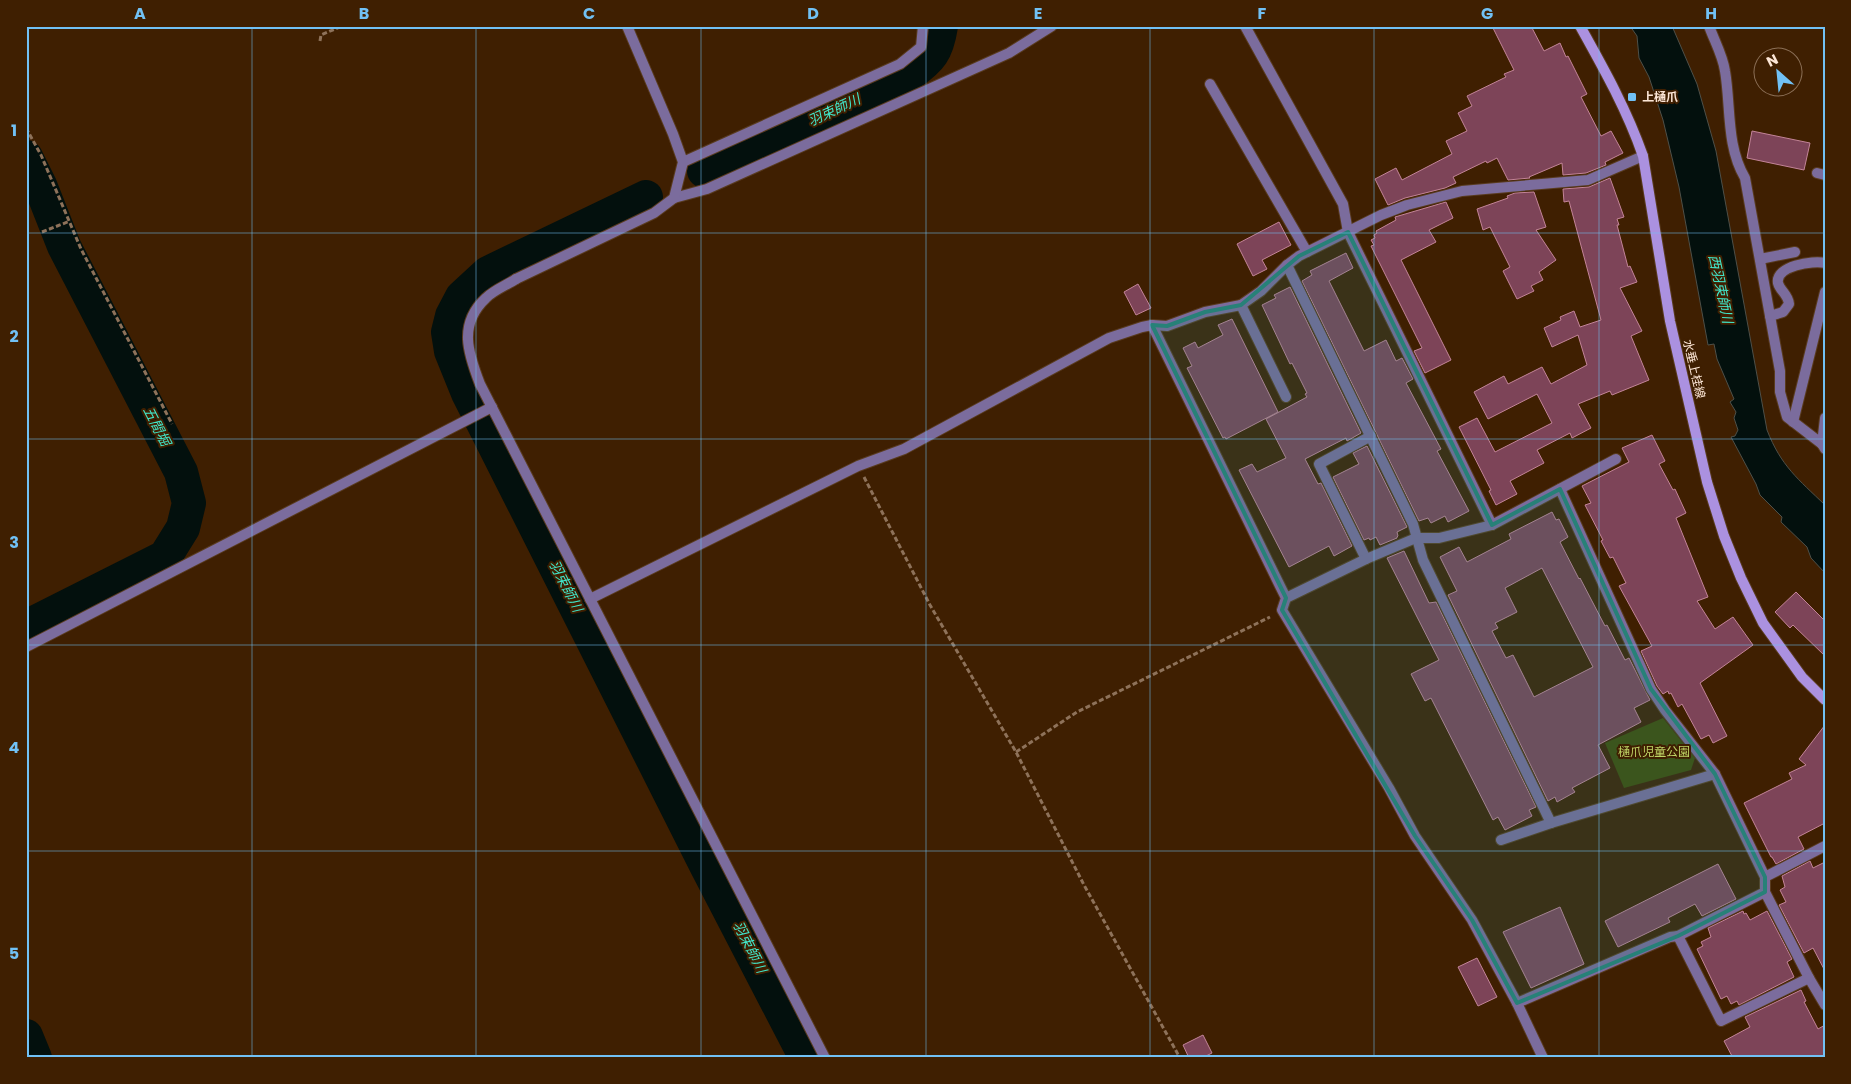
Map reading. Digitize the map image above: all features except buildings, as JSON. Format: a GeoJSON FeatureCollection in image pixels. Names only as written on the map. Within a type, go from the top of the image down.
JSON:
{"type":"FeatureCollection","features":[{"type":"Feature","properties":{"kind":"main road","name":"水垂上桂線"},"geometry":{"type":"LineString","coordinates":[[1580,26],[1616,91],[1634,130],[1643,156],[1670,321],[1707,482],[1724,536],[1741,578],[1763,623],[1802,677],[1825,700]]}},
{"type":"Feature","properties":{"kind":"street"},"geometry":{"type":"LineString","coordinates":[[628,26],[674,134],[682,162],[674,198]]}},
{"type":"Feature","properties":{"kind":"street"},"geometry":{"type":"LineString","coordinates":[[682,162],[900,64],[921,47],[923,26]]}},
{"type":"Feature","properties":{"kind":"street"},"geometry":{"type":"LineString","coordinates":[[825,1058],[480,384],[470,356],[467,338],[472,317],[486,298],[516,279],[654,213],[674,198],[707,189],[1008,54],[1052,26]]}},
{"type":"Feature","properties":{"kind":"street"},"geometry":{"type":"LineString","coordinates":[[1245,26],[1343,204],[1348,232],[1492,525]]}},
{"type":"Feature","properties":{"kind":"street"},"geometry":{"type":"LineString","coordinates":[[1709,26],[1725,69],[1730,122],[1737,166],[1745,178],[1780,371],[1780,392],[1787,417],[1824,447]]}},
{"type":"Feature","properties":{"kind":"street"},"geometry":{"type":"LineString","coordinates":[[1210,84],[1307,252]]}},
{"type":"Feature","properties":{"kind":"street"},"geometry":{"type":"LineString","coordinates":[[590,599],[858,466],[904,449],[1109,338],[1142,326],[1168,326],[1204,312],[1240,305],[1261,291],[1287,265],[1307,252],[1407,205],[1462,191],[1588,180],[1643,156]]}},
{"type":"Feature","properties":{"kind":"street"},"geometry":{"type":"LineString","coordinates":[[1760,259],[1795,252]]}},
{"type":"Feature","properties":{"kind":"street"},"geometry":{"type":"LineString","coordinates":[[1770,316],[1783,312],[1789,304],[1788,298],[1777,281],[1778,275],[1782,271],[1817,261],[1825,263]]}},
{"type":"Feature","properties":{"kind":"street"},"geometry":{"type":"LineString","coordinates":[[1287,265],[1372,436],[1413,524],[1423,560],[1551,823]]}},
{"type":"Feature","properties":{"kind":"street"},"geometry":{"type":"LineString","coordinates":[[1793,422],[1825,292]]}},
{"type":"Feature","properties":{"kind":"street"},"geometry":{"type":"LineString","coordinates":[[1240,305],[1286,397]]}},
{"type":"Feature","properties":{"kind":"street"},"geometry":{"type":"LineString","coordinates":[[1152,325],[1286,598],[1282,610],[1389,788],[1415,836],[1472,920],[1517,1003],[1543,1058]]}},
{"type":"Feature","properties":{"kind":"street"},"geometry":{"type":"LineString","coordinates":[[26,647],[492,407]]}},
{"type":"Feature","properties":{"kind":"street"},"geometry":{"type":"LineString","coordinates":[[1824,447],[1825,418]]}},
{"type":"Feature","properties":{"kind":"street"},"geometry":{"type":"LineString","coordinates":[[1366,559],[1319,464],[1372,436]]}},
{"type":"Feature","properties":{"kind":"street"},"geometry":{"type":"LineString","coordinates":[[1286,598],[1366,559],[1416,538],[1439,538],[1492,525],[1616,458]]}},
{"type":"Feature","properties":{"kind":"street"},"geometry":{"type":"LineString","coordinates":[[1560,489],[1651,689],[1664,710],[1715,774],[1765,877],[1765,892],[1825,1005]]}},
{"type":"Feature","properties":{"kind":"street"},"geometry":{"type":"LineString","coordinates":[[1502,840],[1551,823],[1715,774]]}},
{"type":"Feature","properties":{"kind":"street"},"geometry":{"type":"LineString","coordinates":[[1765,877],[1825,846]]}},
{"type":"Feature","properties":{"kind":"street"},"geometry":{"type":"LineString","coordinates":[[1517,1003],[1670,937],[1678,936],[1765,892]]}},
{"type":"Feature","properties":{"kind":"street"},"geometry":{"type":"LineString","coordinates":[[1678,936],[1721,1021],[1809,978]]}},
{"type":"Feature","properties":{"kind":"path"},"geometry":{"type":"LineString","coordinates":[[320,41],[321,35],[342,26]]}},
{"type":"Feature","properties":{"kind":"path"},"geometry":{"type":"LineString","coordinates":[[26,128],[40,155],[85,257],[172,424]]}},
{"type":"Feature","properties":{"kind":"path"},"geometry":{"type":"LineString","coordinates":[[42,232],[70,221]]}},
{"type":"Feature","properties":{"kind":"path"},"geometry":{"type":"LineString","coordinates":[[858,466],[930,605],[1016,752],[1084,884],[1180,1058]]}},
{"type":"Feature","properties":{"kind":"path"},"geometry":{"type":"LineString","coordinates":[[1016,752],[1077,712],[1258,624],[1282,610]]}},
{"type":"Feature","properties":{"kind":"highlighted area"},"geometry":{"type":"Polygon","coordinates":[[[1348,232],[1492,525],[1560,489],[1651,689],[1715,774],[1765,877],[1765,892],[1678,936],[1517,1003],[1472,920],[1415,836],[1282,610],[1286,598],[1152,325],[1167,326],[1205,312],[1241,305],[1299,256],[1348,232]]]}},
{"type":"Feature","properties":{"kind":"green space","name":"樋爪児童公園"},"geometry":{"type":"Polygon","coordinates":[[[1663,718],[1695,758],[1691,770],[1624,788],[1605,743],[1663,718]]]}},
{"type":"Feature","properties":{"kind":"water","name":"西羽束師川"},"geometry":{"type":"Polygon","coordinates":[[[1630,26],[1672,26],[1697,84],[1716,151],[1767,430],[1784,463],[1825,505],[1825,573],[1811,558],[1807,547],[1781,522],[1782,517],[1760,495],[1731,437],[1735,436],[1738,430],[1734,418],[1736,412],[1730,402],[1734,399],[1717,359],[1714,344],[1708,345],[1679,187],[1663,120],[1649,77],[1639,58],[1637,36],[1630,26]]]}},
{"type":"Feature","properties":{"kind":"waterway","name":"羽束師川"},"geometry":{"type":"LineString","coordinates":[[704,171],[910,74],[932,54],[941,26]]}},
{"type":"Feature","properties":{"kind":"waterway","name":"五間堀"},"geometry":{"type":"LineString","coordinates":[[26,157],[40,185],[64,246],[181,472],[189,503],[183,528],[165,557],[26,627]]}},
{"type":"Feature","properties":{"kind":"waterway","name":"羽束師川"},"geometry":{"type":"LineString","coordinates":[[646,197],[488,273],[462,297],[452,316],[448,332],[451,351],[468,393],[707,867],[806,1058]]}},
{"type":"Feature","properties":{"kind":"waterway","name":"五間堀"},"geometry":{"type":"LineString","coordinates":[[26,1036],[35,1058]]}},
{"type":"Feature","properties":{"kind":"place","name":"上樋爪"},"geometry":{"type":"Point","coordinates":[1632,97]}}]}
